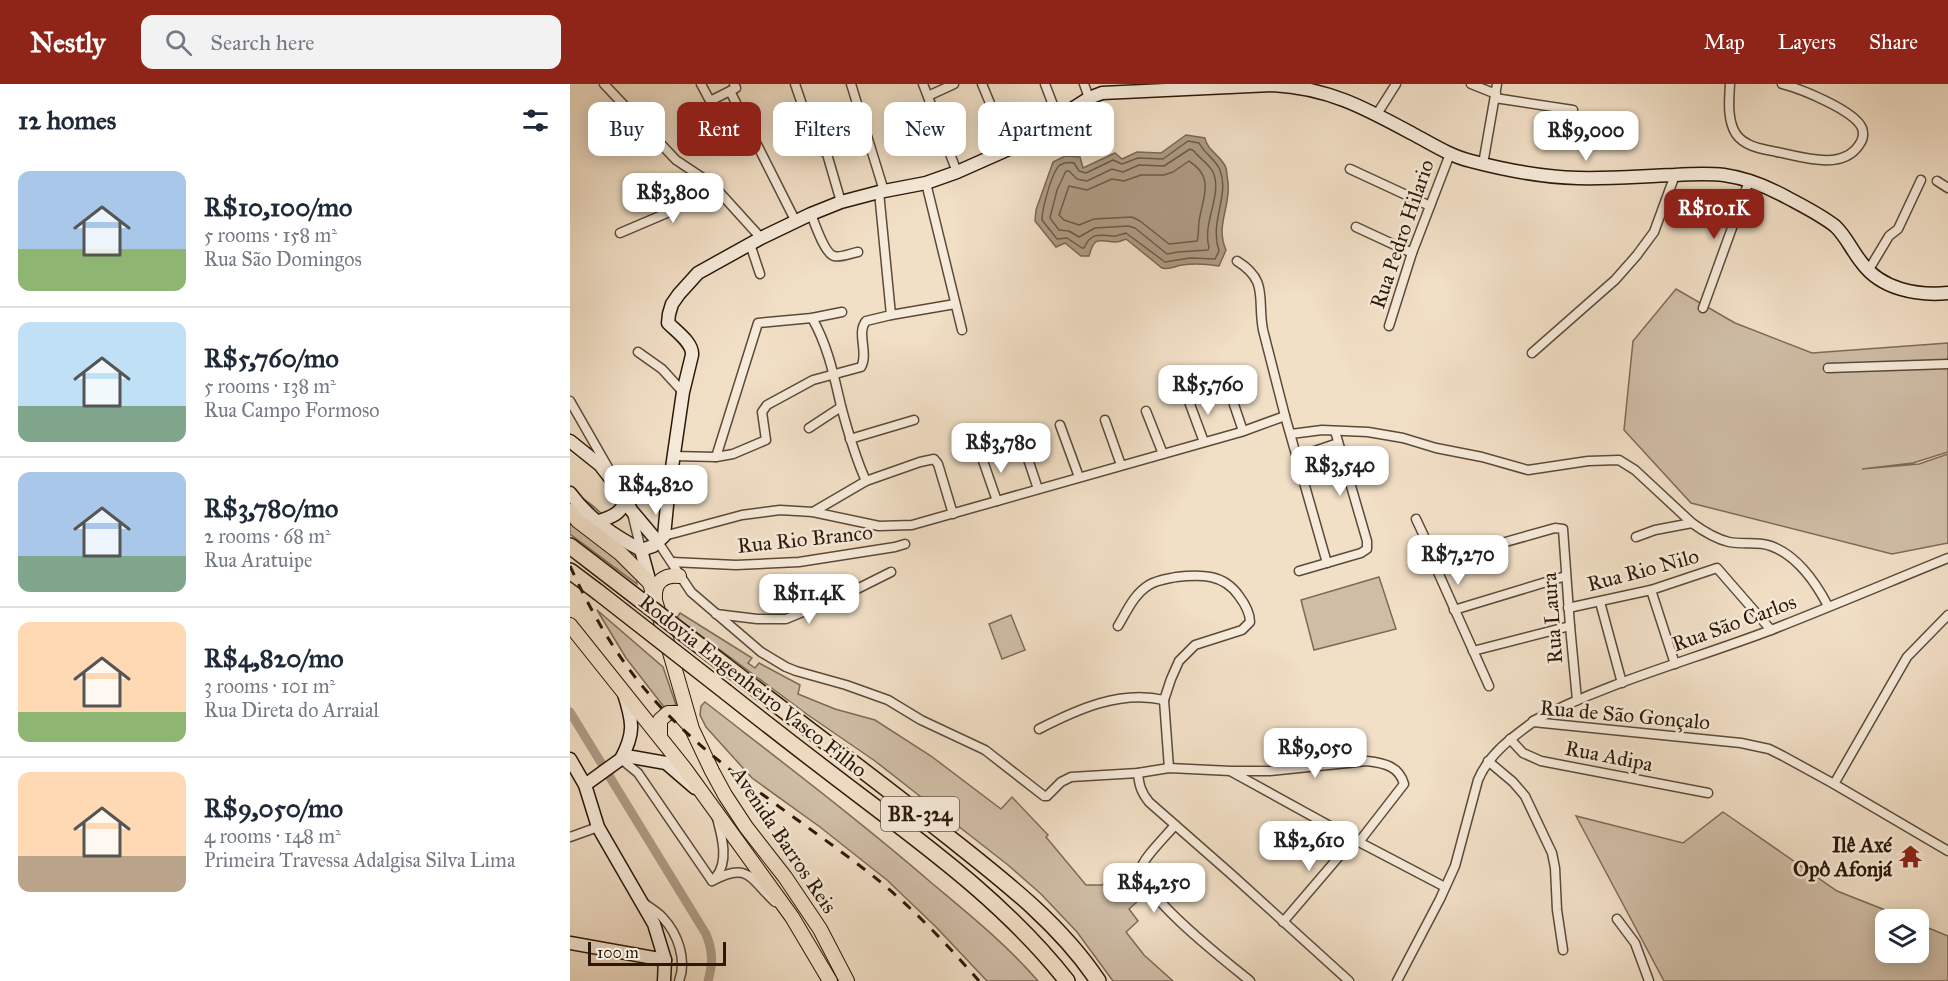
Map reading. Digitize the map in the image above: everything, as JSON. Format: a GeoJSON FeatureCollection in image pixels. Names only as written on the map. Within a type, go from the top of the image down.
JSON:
{"type":"FeatureCollection","features":[{"type":"Feature","properties":{"kind":"highway","name":"Rodovia Engenheiro Vasco Filho"},"geometry":{"type":"LineString","coordinates":[[570,546],[989,869],[1064,937],[1098,981]]}},
{"type":"Feature","properties":{"kind":"highway","name":"Rodovia Engenheiro Vasco Filho"},"geometry":{"type":"LineString","coordinates":[[570,571],[936,854],[1014,921],[1051,960],[1067,981]]}},
{"type":"Feature","properties":{"kind":"main road"},"geometry":{"type":"LineString","coordinates":[[570,511],[578,521],[621,554],[650,583]]}},
{"type":"Feature","properties":{"kind":"main road"},"geometry":{"type":"LineString","coordinates":[[655,602],[654,591],[658,583],[665,577],[679,576]]}},
{"type":"Feature","properties":{"kind":"main road","name":"Avenida Barros Reis"},"geometry":{"type":"LineString","coordinates":[[650,583],[692,729],[725,795],[820,929],[847,981]]}},
{"type":"Feature","properties":{"kind":"main road","name":"Avenida Barros Reis"},"geometry":{"type":"LineString","coordinates":[[570,625],[660,736],[792,916],[830,981]]}},
{"type":"Feature","properties":{"kind":"main road"},"geometry":{"type":"LineString","coordinates":[[660,736],[660,720],[664,715],[673,712],[682,717],[692,729]]}},
{"type":"Feature","properties":{"kind":"street"},"geometry":{"type":"LineString","coordinates":[[604,84],[676,160],[712,184],[755,241],[760,274]]}},
{"type":"Feature","properties":{"kind":"street"},"geometry":{"type":"LineString","coordinates":[[701,84],[710,101],[733,88],[795,220]]}},
{"type":"Feature","properties":{"kind":"street"},"geometry":{"type":"LineString","coordinates":[[795,84],[816,145],[827,154],[841,202]]}},
{"type":"Feature","properties":{"kind":"street"},"geometry":{"type":"LineString","coordinates":[[851,84],[881,191],[891,315]]}},
{"type":"Feature","properties":{"kind":"street"},"geometry":{"type":"LineString","coordinates":[[923,84],[957,172]]}},
{"type":"Feature","properties":{"kind":"street"},"geometry":{"type":"LineString","coordinates":[[928,96],[954,84]]}},
{"type":"Feature","properties":{"kind":"street"},"geometry":{"type":"LineString","coordinates":[[982,84],[989,102]]}},
{"type":"Feature","properties":{"kind":"street"},"geometry":{"type":"LineString","coordinates":[[1046,84],[1052,102]]}},
{"type":"Feature","properties":{"kind":"street"},"geometry":{"type":"LineString","coordinates":[[1084,84],[1089,98]]}},
{"type":"Feature","properties":{"kind":"street"},"geometry":{"type":"LineString","coordinates":[[1377,114],[1396,84]]}},
{"type":"Feature","properties":{"kind":"street"},"geometry":{"type":"LineString","coordinates":[[1472,84],[1573,110]]}},
{"type":"Feature","properties":{"kind":"street"},"geometry":{"type":"LineString","coordinates":[[1731,84],[1729,101],[1732,124],[1736,134],[1749,145],[1825,160],[1844,157],[1860,144],[1863,136],[1861,127],[1855,119],[1830,103],[1782,84]]}},
{"type":"Feature","properties":{"kind":"street"},"geometry":{"type":"LineString","coordinates":[[1083,102],[1102,93],[1294,86],[1336,96],[1377,114],[1450,154],[1483,164],[1545,175],[1578,178],[1699,173],[1725,175],[1749,181],[1779,193],[1834,226],[1868,271],[1886,283],[1911,292],[1948,293]]}},
{"type":"Feature","properties":{"kind":"street"},"geometry":{"type":"LineString","coordinates":[[1483,164],[1496,92]]}},
{"type":"Feature","properties":{"kind":"street","name":"Rua Pedro Hilario"},"geometry":{"type":"LineString","coordinates":[[1389,326],[1412,253],[1450,154]]}},
{"type":"Feature","properties":{"kind":"street"},"geometry":{"type":"LineString","coordinates":[[661,539],[683,392],[693,350],[669,323],[672,304],[683,289],[698,273],[811,213],[881,191],[926,183],[993,156]]}},
{"type":"Feature","properties":{"kind":"street"},"geometry":{"type":"LineString","coordinates":[[1350,169],[1430,206]]}},
{"type":"Feature","properties":{"kind":"street"},"geometry":{"type":"LineString","coordinates":[[1532,353],[1614,280],[1637,255],[1654,232],[1675,175]]}},
{"type":"Feature","properties":{"kind":"street"},"geometry":{"type":"LineString","coordinates":[[1868,271],[1889,236],[1898,229],[1921,180]]}},
{"type":"Feature","properties":{"kind":"street"},"geometry":{"type":"LineString","coordinates":[[1702,308],[1749,181]]}},
{"type":"Feature","properties":{"kind":"street"},"geometry":{"type":"LineString","coordinates":[[1937,182],[1948,188]]}},
{"type":"Feature","properties":{"kind":"street"},"geometry":{"type":"LineString","coordinates":[[926,183],[962,330]]}},
{"type":"Feature","properties":{"kind":"street"},"geometry":{"type":"LineString","coordinates":[[620,233],[674,210],[712,184]]}},
{"type":"Feature","properties":{"kind":"street"},"geometry":{"type":"LineString","coordinates":[[811,213],[831,255],[858,252]]}},
{"type":"Feature","properties":{"kind":"street"},"geometry":{"type":"LineString","coordinates":[[1356,227],[1412,253]]}},
{"type":"Feature","properties":{"kind":"street"},"geometry":{"type":"LineString","coordinates":[[1237,261],[1253,273],[1258,281],[1262,323],[1285,416],[1327,563]]}},
{"type":"Feature","properties":{"kind":"street"},"geometry":{"type":"LineString","coordinates":[[673,456],[716,457],[733,454],[766,440],[762,412],[767,405],[813,380],[859,368],[862,365],[864,351],[862,325],[868,320],[955,304]]}},
{"type":"Feature","properties":{"kind":"street"},"geometry":{"type":"LineString","coordinates":[[716,457],[758,323],[812,318],[842,312]]}},
{"type":"Feature","properties":{"kind":"street"},"geometry":{"type":"LineString","coordinates":[[812,318],[822,338],[834,373],[850,439],[866,481]]}},
{"type":"Feature","properties":{"kind":"street"},"geometry":{"type":"LineString","coordinates":[[638,352],[662,369],[683,392]]}},
{"type":"Feature","properties":{"kind":"street"},"geometry":{"type":"LineString","coordinates":[[1828,368],[1948,364]]}},
{"type":"Feature","properties":{"kind":"street"},"geometry":{"type":"LineString","coordinates":[[1227,384],[1243,431]]}},
{"type":"Feature","properties":{"kind":"street"},"geometry":{"type":"LineString","coordinates":[[1188,399],[1204,442]]}},
{"type":"Feature","properties":{"kind":"street"},"geometry":{"type":"LineString","coordinates":[[570,401],[609,468],[614,482]]}},
{"type":"Feature","properties":{"kind":"street"},"geometry":{"type":"LineString","coordinates":[[809,428],[842,407]]}},
{"type":"Feature","properties":{"kind":"street"},"geometry":{"type":"LineString","coordinates":[[1146,411],[1163,454]]}},
{"type":"Feature","properties":{"kind":"street"},"geometry":{"type":"LineString","coordinates":[[570,493],[596,522],[641,550],[654,546],[661,539],[750,514],[780,510],[813,512],[863,524],[893,527],[912,525],[1243,431],[1285,416]]}},
{"type":"Feature","properties":{"kind":"street"},"geometry":{"type":"LineString","coordinates":[[850,439],[914,420]]}},
{"type":"Feature","properties":{"kind":"street"},"geometry":{"type":"LineString","coordinates":[[1104,420],[1121,465]]}},
{"type":"Feature","properties":{"kind":"street"},"geometry":{"type":"LineString","coordinates":[[1060,425],[1079,477]]}},
{"type":"Feature","properties":{"kind":"street"},"geometry":{"type":"LineString","coordinates":[[1291,434],[1322,430],[1368,432],[1403,438],[1528,470],[1588,461],[1619,460],[1635,470],[1692,523],[1711,535],[1729,542],[1759,543],[1781,551],[1813,581],[1828,606]]}},
{"type":"Feature","properties":{"kind":"street"},"geometry":{"type":"LineString","coordinates":[[1299,571],[1361,553],[1367,549],[1367,541],[1335,431]]}},
{"type":"Feature","properties":{"kind":"street"},"geometry":{"type":"LineString","coordinates":[[570,441],[600,465],[625,497],[631,510],[650,583]]}},
{"type":"Feature","properties":{"kind":"street"},"geometry":{"type":"LineString","coordinates":[[1022,441],[1038,489]]}},
{"type":"Feature","properties":{"kind":"street"},"geometry":{"type":"LineString","coordinates":[[1297,457],[1338,443]]}},
{"type":"Feature","properties":{"kind":"street"},"geometry":{"type":"LineString","coordinates":[[981,455],[997,501]]}},
{"type":"Feature","properties":{"kind":"street"},"geometry":{"type":"LineString","coordinates":[[813,512],[866,481],[935,459],[953,513]]}},
{"type":"Feature","properties":{"kind":"street"},"geometry":{"type":"LineString","coordinates":[[596,522],[611,518],[625,504],[625,497]]}},
{"type":"Feature","properties":{"kind":"street"},"geometry":{"type":"LineString","coordinates":[[631,510],[661,539],[679,576],[691,592],[761,652],[786,667],[888,700],[921,720],[985,750],[1044,796],[1071,777],[1138,773],[1169,768],[1269,771],[1367,761],[1390,766],[1401,775],[1404,784],[1357,841],[1283,922]]}},
{"type":"Feature","properties":{"kind":"street"},"geometry":{"type":"LineString","coordinates":[[1416,519],[1489,686]]}},
{"type":"Feature","properties":{"kind":"street"},"geometry":{"type":"LineString","coordinates":[[1635,537],[1664,528],[1692,523]]}},
{"type":"Feature","properties":{"kind":"street","name":"Rua Laura"},"geometry":{"type":"LineString","coordinates":[[1437,564],[1442,560],[1562,527],[1565,532],[1566,576],[1577,700]]}},
{"type":"Feature","properties":{"kind":"street","name":"Rua Rio Branco"},"geometry":{"type":"LineString","coordinates":[[672,562],[736,565],[800,562],[905,544]]}},
{"type":"Feature","properties":{"kind":"street","name":"Rua São Carlos"},"geometry":{"type":"LineString","coordinates":[[1533,722],[1577,700],[1771,630],[1948,558]]}},
{"type":"Feature","properties":{"kind":"street","name":"Rua Rio Nilo"},"geometry":{"type":"LineString","coordinates":[[1569,608],[1651,590],[1717,568],[1771,630]]}},
{"type":"Feature","properties":{"kind":"street"},"geometry":{"type":"LineString","coordinates":[[716,614],[736,618],[786,619],[851,592],[891,572]]}},
{"type":"Feature","properties":{"kind":"street"},"geometry":{"type":"LineString","coordinates":[[1118,626],[1136,596],[1149,585],[1163,579],[1194,575],[1213,576],[1226,582],[1235,589],[1250,617],[1247,626],[1242,630],[1200,642],[1186,651],[1179,660],[1164,700],[1169,768]]}},
{"type":"Feature","properties":{"kind":"street"},"geometry":{"type":"LineString","coordinates":[[1454,610],[1566,576]]}},
{"type":"Feature","properties":{"kind":"street"},"geometry":{"type":"LineString","coordinates":[[1651,590],[1675,664]]}},
{"type":"Feature","properties":{"kind":"street"},"geometry":{"type":"LineString","coordinates":[[1600,602],[1622,683]]}},
{"type":"Feature","properties":{"kind":"street"},"geometry":{"type":"LineString","coordinates":[[1834,784],[1907,657],[1948,615]]}},
{"type":"Feature","properties":{"kind":"street"},"geometry":{"type":"LineString","coordinates":[[1473,651],[1570,626]]}},
{"type":"Feature","properties":{"kind":"street"},"geometry":{"type":"LineString","coordinates":[[617,762],[632,733],[630,714],[622,689]]}},
{"type":"Feature","properties":{"kind":"street"},"geometry":{"type":"LineString","coordinates":[[1039,729],[1065,716],[1112,700],[1133,696],[1164,700]]}},
{"type":"Feature","properties":{"kind":"street","name":"Rua de São Gonçalo"},"geometry":{"type":"LineString","coordinates":[[1397,981],[1455,866],[1478,780],[1488,761],[1510,739],[1533,722],[1754,745],[1783,756],[1948,851]]}},
{"type":"Feature","properties":{"kind":"street","name":"Rua Adipa"},"geometry":{"type":"LineString","coordinates":[[1510,739],[1523,753],[1541,761],[1708,793]]}},
{"type":"Feature","properties":{"kind":"street"},"geometry":{"type":"LineString","coordinates":[[585,785],[617,762],[642,758],[666,763],[703,795]]}},
{"type":"Feature","properties":{"kind":"street"},"geometry":{"type":"LineString","coordinates":[[570,759],[585,785],[598,827],[654,924],[665,960],[664,981]]}},
{"type":"Feature","properties":{"kind":"street"},"geometry":{"type":"LineString","coordinates":[[1488,761],[1513,782],[1525,796],[1552,853],[1563,950]]}},
{"type":"Feature","properties":{"kind":"street"},"geometry":{"type":"LineString","coordinates":[[617,762],[638,773],[712,881]]}},
{"type":"Feature","properties":{"kind":"street"},"geometry":{"type":"LineString","coordinates":[[1232,771],[1445,887]]}},
{"type":"Feature","properties":{"kind":"street"},"geometry":{"type":"LineString","coordinates":[[1138,773],[1142,794],[1149,802],[1349,981]]}},
{"type":"Feature","properties":{"kind":"street"},"geometry":{"type":"LineString","coordinates":[[712,881],[722,868],[723,855],[723,838],[715,812]]}},
{"type":"Feature","properties":{"kind":"street"},"geometry":{"type":"LineString","coordinates":[[1175,825],[1143,864],[1142,874],[1158,898],[1180,923],[1250,981]]}},
{"type":"Feature","properties":{"kind":"street"},"geometry":{"type":"LineString","coordinates":[[570,837],[598,827]]}},
{"type":"Feature","properties":{"kind":"street"},"geometry":{"type":"LineString","coordinates":[[712,881],[727,873],[737,872],[749,875],[792,916]]}},
{"type":"Feature","properties":{"kind":"street"},"geometry":{"type":"LineString","coordinates":[[641,901],[663,918],[676,938],[682,958],[680,981]]}},
{"type":"Feature","properties":{"kind":"street"},"geometry":{"type":"LineString","coordinates":[[1617,919],[1635,943],[1649,981]]}},
{"type":"Feature","properties":{"kind":"street"},"geometry":{"type":"LineString","coordinates":[[570,943],[665,960]]}},
{"type":"Feature","properties":{"kind":"shaded area"},"geometry":{"type":"Polygon","coordinates":[[[1676,289],[1735,323],[1812,353],[1948,343],[1948,452],[1913,463],[1862,469],[1919,464],[1948,454],[1948,543],[1892,554],[1691,503],[1624,430],[1633,341],[1676,289]]]}},
{"type":"Feature","properties":{"kind":"shaded area"},"geometry":{"type":"Polygon","coordinates":[[[570,490],[600,512],[625,542],[635,565],[637,584],[570,534],[570,490]]]}},
{"type":"Feature","properties":{"kind":"shaded area"},"geometry":{"type":"Polygon","coordinates":[[[1379,577],[1396,629],[1314,650],[1301,600],[1379,577]]]}},
{"type":"Feature","properties":{"kind":"shaded area"},"geometry":{"type":"Polygon","coordinates":[[[597,610],[663,667],[676,705],[664,707],[626,658],[597,610]]]}},
{"type":"Feature","properties":{"kind":"shaded area"},"geometry":{"type":"Polygon","coordinates":[[[680,613],[752,658],[748,663],[755,668],[759,663],[800,685],[798,694],[835,709],[875,720],[931,756],[1001,809],[1012,797],[1048,835],[1046,837],[1086,885],[1102,885],[1114,874],[1138,901],[1129,909],[1138,921],[1126,932],[1144,955],[1173,981],[1113,981],[1077,932],[1041,894],[1008,865],[875,761],[808,715],[677,618],[680,613]]]}},
{"type":"Feature","properties":{"kind":"shaded area"},"geometry":{"type":"Polygon","coordinates":[[[1011,615],[1025,650],[1002,659],[989,624],[1011,615]]]}},
{"type":"Feature","properties":{"kind":"shaded area"},"geometry":{"type":"Polygon","coordinates":[[[705,702],[906,861],[988,931],[1038,981],[987,981],[887,880],[820,827],[752,778],[706,727],[700,715],[701,706],[705,702]]]}},
{"type":"Feature","properties":{"kind":"shaded area"},"geometry":{"type":"Polygon","coordinates":[[[1723,812],[1837,891],[1883,909],[1875,909],[1875,963],[1929,963],[1929,928],[1948,936],[1948,981],[1664,981],[1576,816],[1683,843],[1723,812]]]}},
{"type":"Feature","properties":{"kind":"water"},"geometry":{"type":"Polygon","coordinates":[[[1186,135],[1205,138],[1206,143],[1226,168],[1228,191],[1222,232],[1226,250],[1219,266],[1192,264],[1162,268],[1126,239],[1117,242],[1098,241],[1093,245],[1089,256],[1081,256],[1065,243],[1056,247],[1035,221],[1036,210],[1053,162],[1065,156],[1080,157],[1083,168],[1109,156],[1114,156],[1115,153],[1122,159],[1137,152],[1161,153],[1186,135]]]}},
{"type":"Feature","properties":{"kind":"waterway"},"geometry":{"type":"LineString","coordinates":[[570,712],[706,934],[712,957],[708,981]]}},
{"type":"Feature","properties":{"kind":"railway"},"geometry":{"type":"LineString","coordinates":[[570,566],[615,649],[649,694],[672,719],[725,766],[883,884],[926,924],[979,981]]}},
{"type":"Feature","properties":{"kind":"place","name":"Ilê Axé Opô Afonjá"},"geometry":{"type":"Point","coordinates":[1910,857]}}]}
